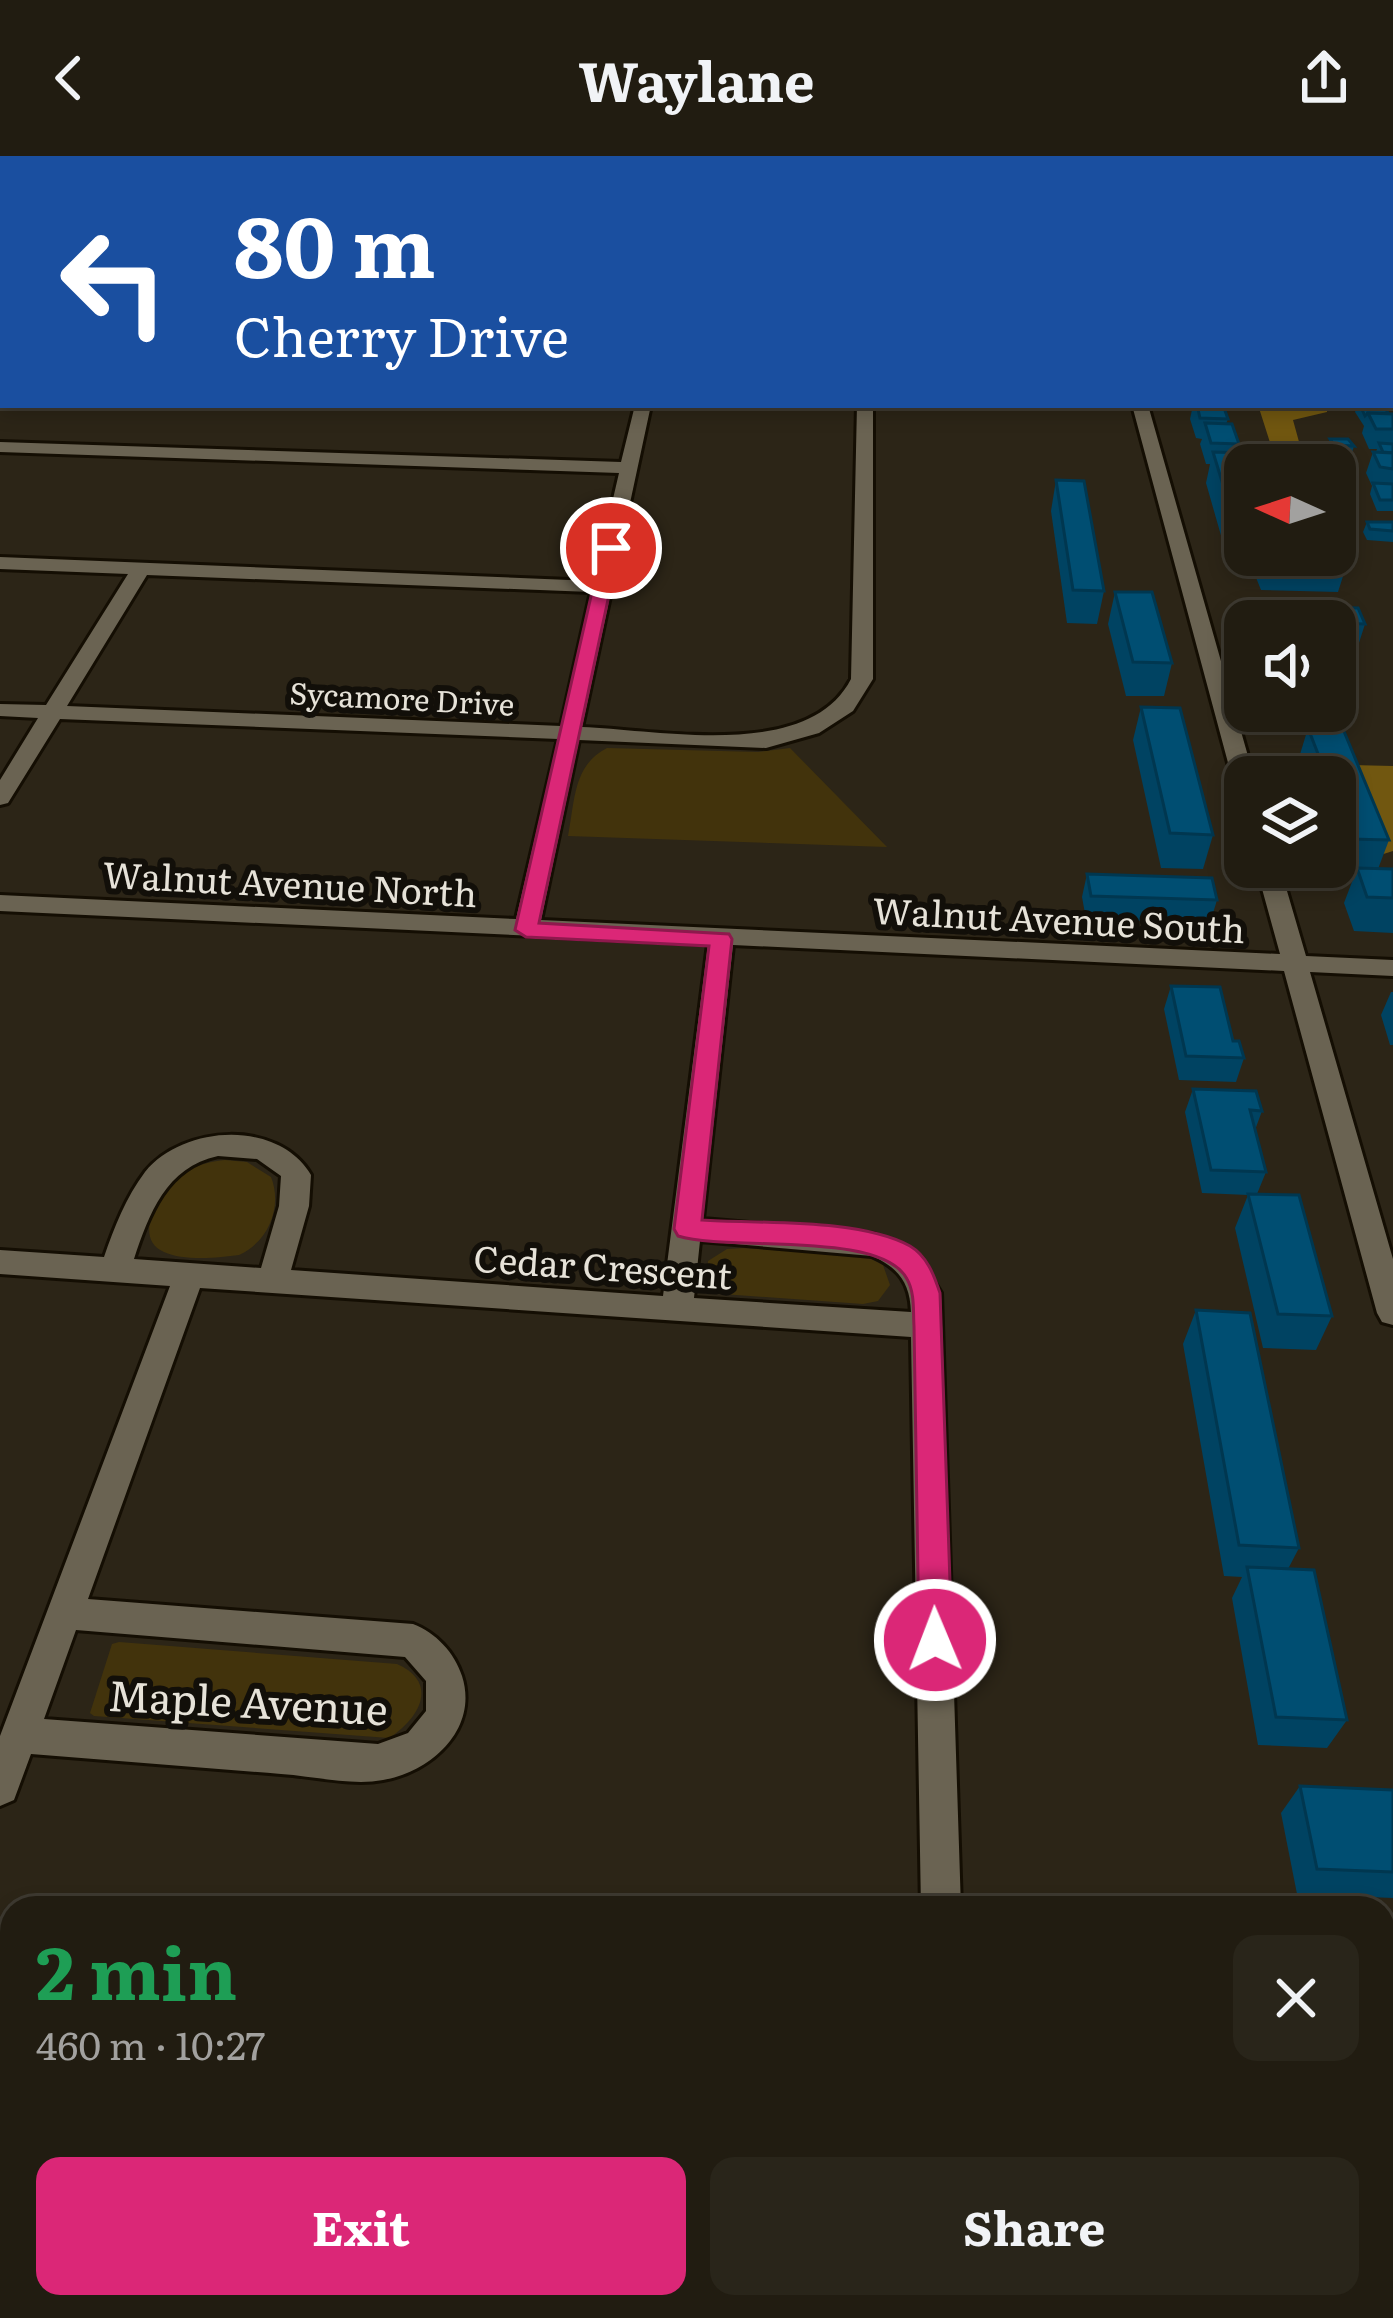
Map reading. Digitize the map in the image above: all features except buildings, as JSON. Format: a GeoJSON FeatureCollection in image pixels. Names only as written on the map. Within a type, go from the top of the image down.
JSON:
{"type":"FeatureCollection","features":[{"type":"Feature","properties":{"kind":"street"},"geometry":{"type":"LineString","coordinates":[[526,930],[643,408]]}},
{"type":"Feature","properties":{"kind":"street","name":"Sycamore Drive"},"geometry":{"type":"LineString","coordinates":[[0,710],[766,741],[819,727],[851,705],[862,679],[865,408]]}},
{"type":"Feature","properties":{"kind":"street"},"geometry":{"type":"LineString","coordinates":[[1141,408],[1237,756]]}},
{"type":"Feature","properties":{"kind":"street"},"geometry":{"type":"LineString","coordinates":[[0,447],[628,468]]}},
{"type":"Feature","properties":{"kind":"street"},"geometry":{"type":"LineString","coordinates":[[0,563],[602,587]]}},
{"type":"Feature","properties":{"kind":"street"},"geometry":{"type":"LineString","coordinates":[[0,797],[141,569]]}},
{"type":"Feature","properties":{"kind":"street"},"geometry":{"type":"LineString","coordinates":[[1274,888],[1393,1313]]}},
{"type":"Feature","properties":{"kind":"street","name":"Walnut Avenue North"},"geometry":{"type":"LineString","coordinates":[[0,903],[721,939]]}},
{"type":"Feature","properties":{"kind":"street"},"geometry":{"type":"LineString","coordinates":[[677,1309],[721,939]]}},
{"type":"Feature","properties":{"kind":"street","name":"Walnut Avenue South"},"geometry":{"type":"LineString","coordinates":[[721,939],[1393,968]]}},
{"type":"Feature","properties":{"kind":"street"},"geometry":{"type":"LineString","coordinates":[[115,1270],[136,1210],[155,1176],[187,1154],[231,1145],[282,1158],[296,1175],[294,1206],[272,1282]]}},
{"type":"Feature","properties":{"kind":"street"},"geometry":{"type":"LineString","coordinates":[[688,1229],[849,1240],[902,1254],[918,1270],[926,1293],[928,1326],[941,1896]]}},
{"type":"Feature","properties":{"kind":"street","name":"Cedar Crescent"},"geometry":{"type":"LineString","coordinates":[[0,1262],[928,1326]]}},
{"type":"Feature","properties":{"kind":"street"},"geometry":{"type":"LineString","coordinates":[[0,1787],[189,1276]]}},
{"type":"Feature","properties":{"kind":"street","name":"Maple Avenue"},"geometry":{"type":"LineString","coordinates":[[20,1735],[378,1763],[416,1750],[435,1735],[446,1712],[443,1670],[429,1651],[413,1641],[63,1613]]}},
{"type":"Feature","properties":{"kind":"shaded area"},"geometry":{"type":"Polygon","coordinates":[[[1259,408],[1327,408],[1327,412],[1293,420],[1300,444],[1270,444],[1259,408]]]}},
{"type":"Feature","properties":{"kind":"shaded area"},"geometry":{"type":"Polygon","coordinates":[[[607,748],[758,752],[790,748],[887,847],[568,836],[582,774],[607,748]]]}},
{"type":"Feature","properties":{"kind":"shaded area"},"geometry":{"type":"Polygon","coordinates":[[[1356,765],[1393,766],[1393,851],[1374,857],[1356,785],[1356,765]]]}},
{"type":"Feature","properties":{"kind":"shaded area"},"geometry":{"type":"Polygon","coordinates":[[[225,1160],[247,1162],[271,1177],[274,1211],[265,1233],[239,1255],[191,1258],[164,1252],[149,1234],[161,1197],[189,1170],[225,1160]]]}},
{"type":"Feature","properties":{"kind":"shaded area"},"geometry":{"type":"Polygon","coordinates":[[[727,1249],[865,1256],[883,1265],[890,1285],[878,1301],[863,1304],[722,1294],[707,1280],[708,1261],[727,1249]]]}},
{"type":"Feature","properties":{"kind":"shaded area"},"geometry":{"type":"Polygon","coordinates":[[[112,1644],[397,1664],[418,1681],[420,1701],[409,1721],[389,1738],[94,1716],[90,1713],[112,1644]]]}},
{"type":"Feature","properties":{"kind":"route"},"geometry":{"type":"LineString","coordinates":[[611,548],[526,930],[721,939],[688,1229],[849,1240],[902,1254],[918,1270],[926,1293],[928,1326],[935,1640]]}}]}
